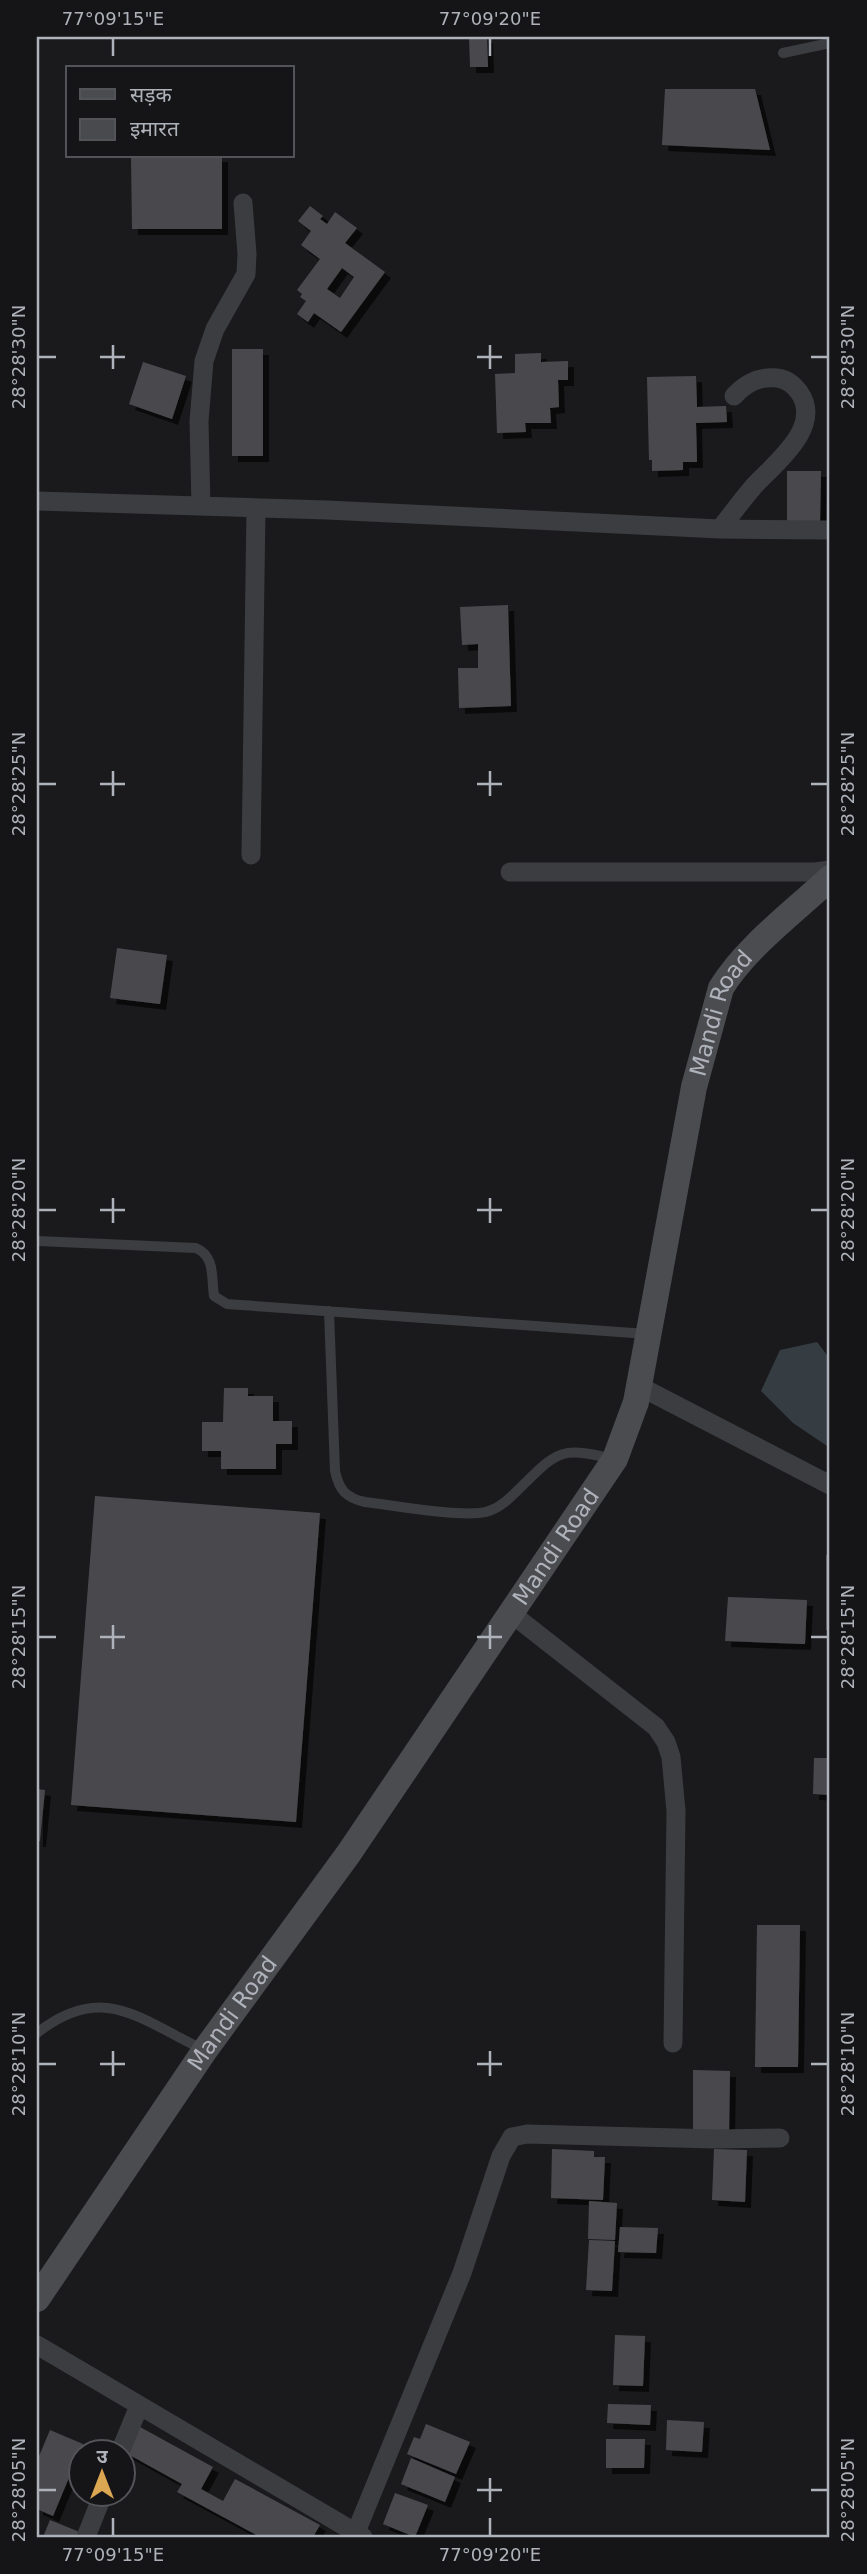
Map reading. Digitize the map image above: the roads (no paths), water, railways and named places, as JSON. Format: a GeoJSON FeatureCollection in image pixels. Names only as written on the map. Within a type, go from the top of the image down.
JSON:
{"type":"FeatureCollection","features":[{"type":"Feature","properties":{"kind":"street"},"geometry":{"type":"LineString","coordinates":[[201,506],[199,421],[204,361],[215,329],[246,274],[243,203]]}},
{"type":"Feature","properties":{"kind":"street"},"geometry":{"type":"LineString","coordinates":[[720,529],[754,486],[792,447],[803,422],[805,408],[801,395],[792,384],[782,378],[751,381],[734,396]]}},
{"type":"Feature","properties":{"kind":"street"},"geometry":{"type":"LineString","coordinates":[[37,501],[720,529],[830,530]]}},
{"type":"Feature","properties":{"kind":"street"},"geometry":{"type":"LineString","coordinates":[[251,855],[256,508]]}},
{"type":"Feature","properties":{"kind":"street"},"geometry":{"type":"LineString","coordinates":[[510,872],[830,870]]}},
{"type":"Feature","properties":{"kind":"street","name":"Mandi Road"},"geometry":{"type":"LineString","coordinates":[[37,2299],[205,2050],[349,1853],[615,1459],[630,1423],[639,1386],[694,1087],[721,988],[752,951],[830,878]]}},
{"type":"Feature","properties":{"kind":"street"},"geometry":{"type":"LineString","coordinates":[[639,1386],[830,1485]]}},
{"type":"Feature","properties":{"kind":"street"},"geometry":{"type":"LineString","coordinates":[[512,1614],[656,1727],[666,1741],[671,1756],[676,1811],[673,2043]]}},
{"type":"Feature","properties":{"kind":"street"},"geometry":{"type":"LineString","coordinates":[[37,2345],[358,2536],[462,2273],[501,2156],[512,2137],[527,2134],[780,2138]]}},
{"type":"Feature","properties":{"kind":"street"},"geometry":{"type":"LineString","coordinates":[[126,2438],[139,2406]]}},
{"type":"Feature","properties":{"kind":"street"},"geometry":{"type":"LineString","coordinates":[[86,2537],[97,2508]]}},
{"type":"Feature","properties":{"kind":"lane"},"geometry":{"type":"LineString","coordinates":[[783,53],[830,43]]}},
{"type":"Feature","properties":{"kind":"lane"},"geometry":{"type":"LineString","coordinates":[[38,1241],[196,1248],[209,1257],[214,1296],[220,1302],[649,1334]]}},
{"type":"Feature","properties":{"kind":"lane"},"geometry":{"type":"LineString","coordinates":[[329,1311],[335,1471],[342,1491],[350,1498],[365,1502],[480,1514],[501,1505],[561,1452],[583,1452],[615,1459]]}},
{"type":"Feature","properties":{"kind":"lane"},"geometry":{"type":"LineString","coordinates":[[37,2033],[55,2019],[97,2006],[124,2012],[205,2050]]}}]}
